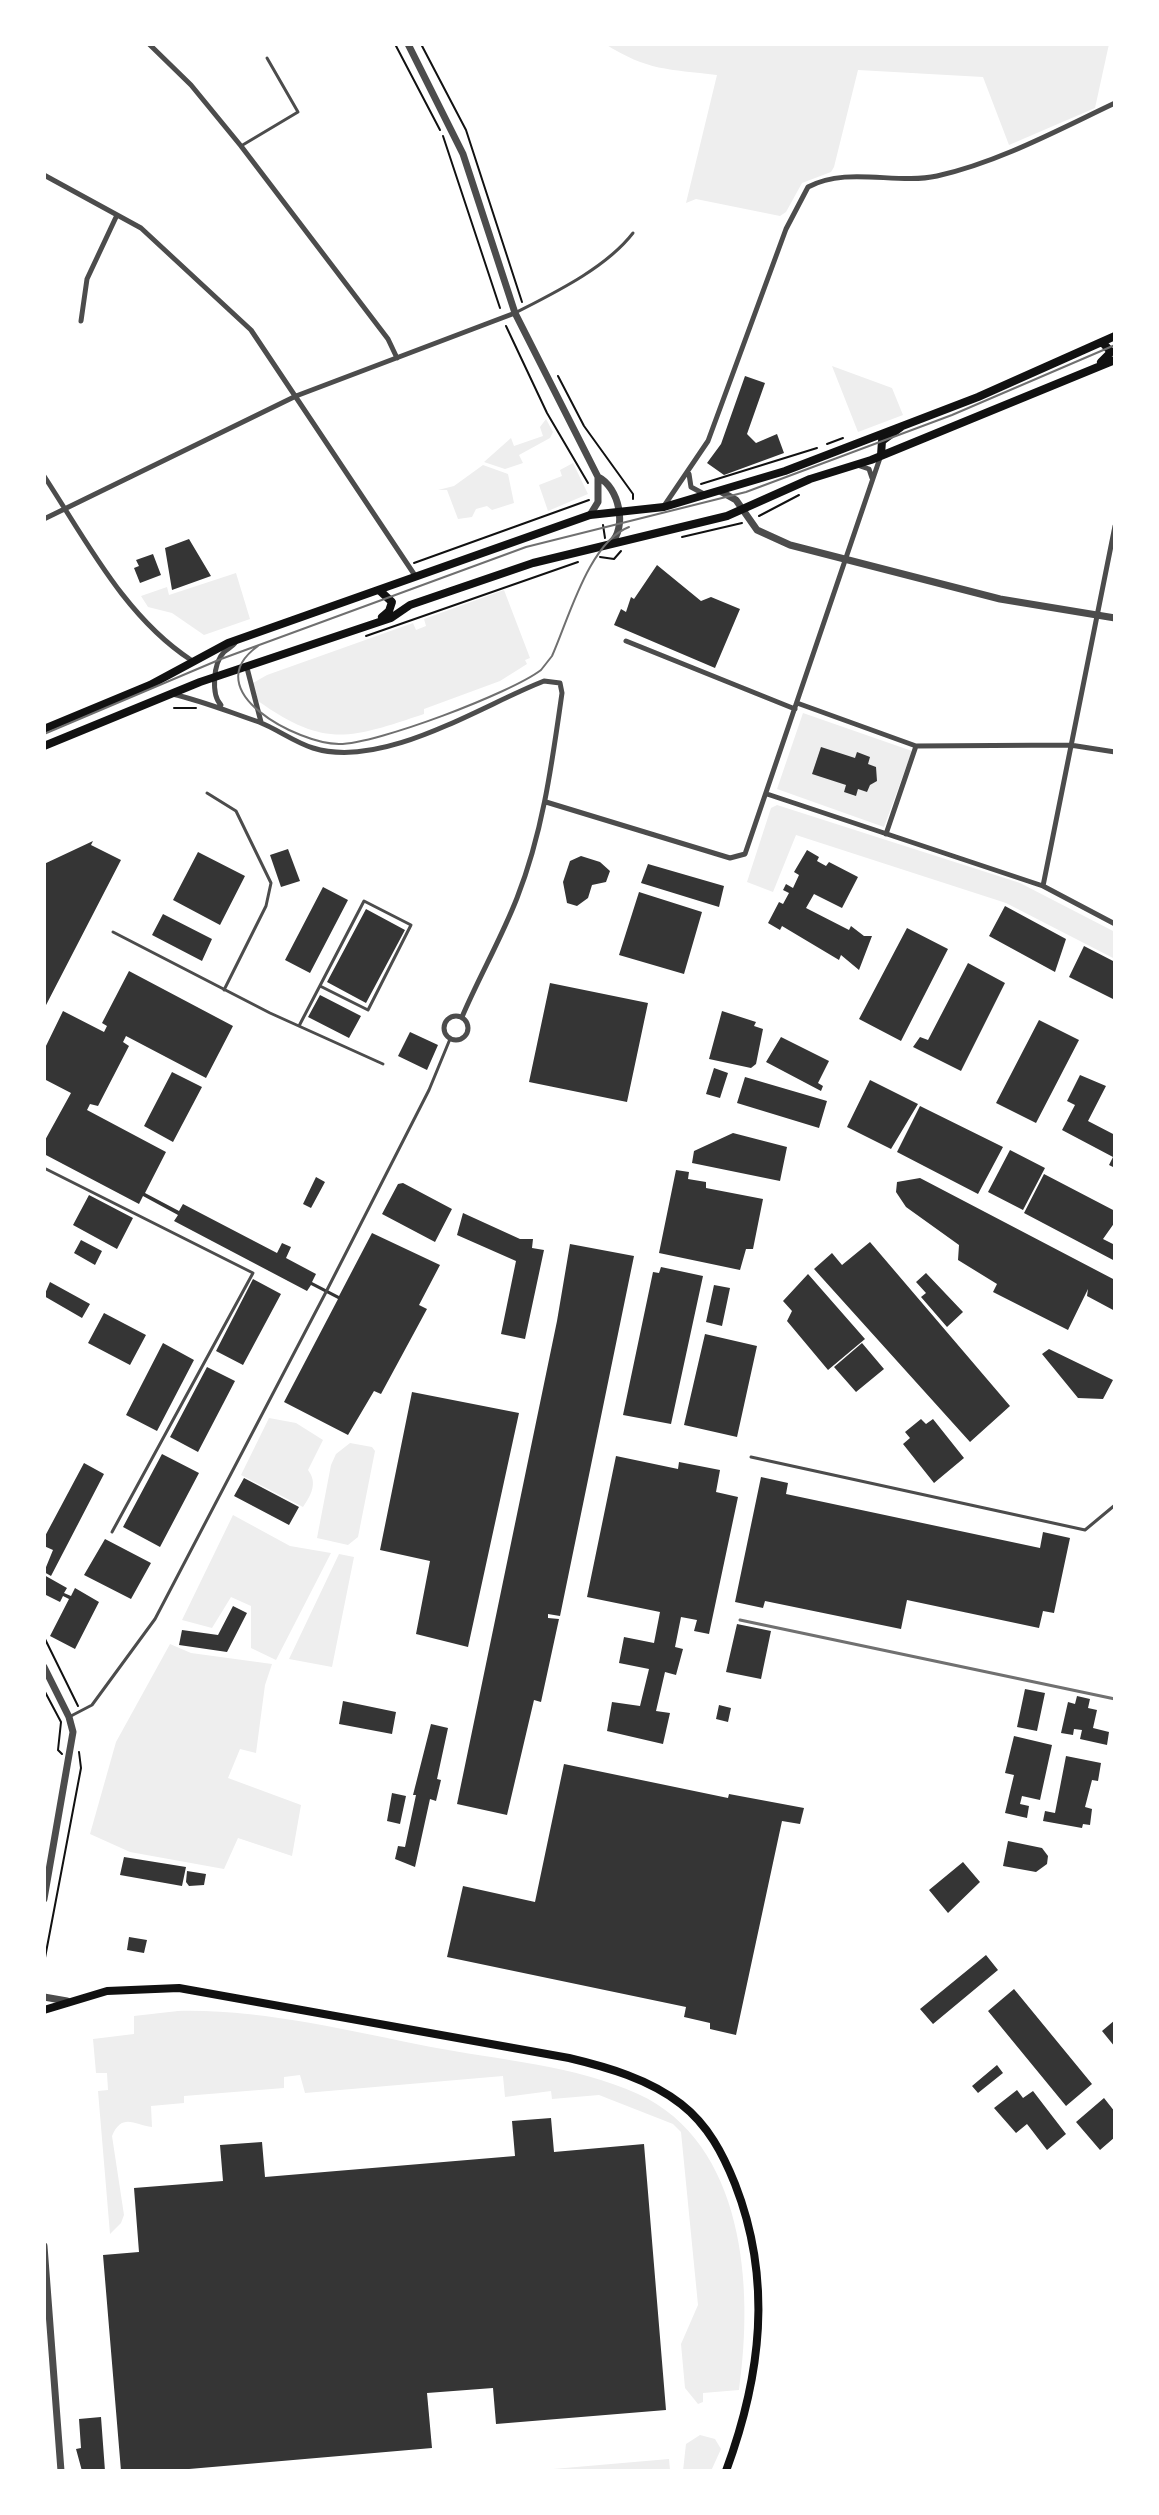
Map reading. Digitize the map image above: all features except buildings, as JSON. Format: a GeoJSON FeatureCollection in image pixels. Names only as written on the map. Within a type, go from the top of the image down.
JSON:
{"type":"FeatureCollection","features":[{"type":"Feature","properties":{"kind":"main road"},"geometry":{"type":"LineString","coordinates":[[44,729],[150,685],[191,660],[228,643],[416,577],[587,512],[664,507],[785,471],[1115,336]]}},
{"type":"Feature","properties":{"kind":"main road"},"geometry":{"type":"LineString","coordinates":[[1094,368],[1110,355],[1103,343]]}},
{"type":"Feature","properties":{"kind":"main road"},"geometry":{"type":"LineString","coordinates":[[378,619],[391,618],[410,605],[531,563],[608,540],[742,510],[810,479],[856,465],[1115,360]]}},
{"type":"Feature","properties":{"kind":"main road"},"geometry":{"type":"LineString","coordinates":[[881,455],[882,441],[901,426]]}},
{"type":"Feature","properties":{"kind":"main road"},"geometry":{"type":"LineString","coordinates":[[44,746],[171,694],[378,619],[389,611],[392,602],[387,594],[378,590]]}},
{"type":"Feature","properties":{"kind":"main road"},"geometry":{"type":"LineString","coordinates":[[44,2010],[67,2001],[147,1987],[179,1988],[592,2064],[631,2077],[682,2105],[702,2124],[729,2169],[751,2234],[757,2270],[760,2310],[754,2377],[742,2427],[726,2471]]}},
{"type":"Feature","properties":{"kind":"street"},"geometry":{"type":"LineString","coordinates":[[149,44],[191,85],[241,146],[388,339],[397,358]]}},
{"type":"Feature","properties":{"kind":"street"},"geometry":{"type":"LineString","coordinates":[[408,44],[463,154],[515,313],[598,477],[598,502],[587,512]]}},
{"type":"Feature","properties":{"kind":"street"},"geometry":{"type":"LineString","coordinates":[[664,507],[708,441],[786,229],[808,187],[834,178],[934,177],[1034,142],[1115,103]]}},
{"type":"Feature","properties":{"kind":"street"},"geometry":{"type":"LineString","coordinates":[[44,175],[152,236],[251,330],[416,577]]}},
{"type":"Feature","properties":{"kind":"street"},"geometry":{"type":"LineString","coordinates":[[81,321],[87,279],[117,215]]}},
{"type":"Feature","properties":{"kind":"street"},"geometry":{"type":"LineString","coordinates":[[44,519],[296,396],[515,313]]}},
{"type":"Feature","properties":{"kind":"street"},"geometry":{"type":"LineString","coordinates":[[546,802],[730,858],[742,857],[750,847],[881,455]]}},
{"type":"Feature","properties":{"kind":"street"},"geometry":{"type":"LineString","coordinates":[[856,465],[869,469],[872,480]]}},
{"type":"Feature","properties":{"kind":"street"},"geometry":{"type":"LineString","coordinates":[[690,469],[691,487],[704,494]]}},
{"type":"Feature","properties":{"kind":"street"},"geometry":{"type":"LineString","coordinates":[[44,476],[98,560],[141,616],[169,645],[191,660]]}},
{"type":"Feature","properties":{"kind":"street"},"geometry":{"type":"LineString","coordinates":[[598,477],[607,482],[619,511],[617,535],[608,540]]}},
{"type":"Feature","properties":{"kind":"street"},"geometry":{"type":"LineString","coordinates":[[718,490],[734,498],[757,530],[780,541],[1000,599],[1115,618]]}},
{"type":"Feature","properties":{"kind":"street"},"geometry":{"type":"LineString","coordinates":[[1043,886],[1115,526]]}},
{"type":"Feature","properties":{"kind":"street"},"geometry":{"type":"LineString","coordinates":[[626,641],[796,706],[916,746],[1070,745],[1115,752]]}},
{"type":"Feature","properties":{"kind":"street"},"geometry":{"type":"LineString","coordinates":[[222,706],[214,694],[216,678],[222,656],[235,643]]}},
{"type":"Feature","properties":{"kind":"street"},"geometry":{"type":"LineString","coordinates":[[247,668],[261,722]]}},
{"type":"Feature","properties":{"kind":"street"},"geometry":{"type":"LineString","coordinates":[[171,694],[222,706],[313,748],[339,753],[365,752],[434,729],[544,681],[560,683],[562,693],[546,802],[517,896],[462,1017]]}},
{"type":"Feature","properties":{"kind":"street"},"geometry":{"type":"LineString","coordinates":[[886,834],[916,746]]}},
{"type":"Feature","properties":{"kind":"street"},"geometry":{"type":"LineString","coordinates":[[767,794],[1043,886],[1115,924]]}},
{"type":"Feature","properties":{"kind":"street"},"geometry":{"type":"LineString","coordinates":[[455,1016],[462,1017],[468,1023],[467,1034],[460,1040],[450,1039],[444,1030],[446,1021],[455,1016]]}},
{"type":"Feature","properties":{"kind":"street"},"geometry":{"type":"LineString","coordinates":[[44,1667],[69,1717],[72,1739],[44,1899]]}},
{"type":"Feature","properties":{"kind":"street"},"geometry":{"type":"LineString","coordinates":[[44,1997],[67,2001]]}},
{"type":"Feature","properties":{"kind":"street"},"geometry":{"type":"LineString","coordinates":[[44,2246],[61,2471]]}},
{"type":"Feature","properties":{"kind":"lane"},"geometry":{"type":"LineString","coordinates":[[241,146],[298,112],[267,58]]}},
{"type":"Feature","properties":{"kind":"lane"},"geometry":{"type":"LineString","coordinates":[[515,313],[583,274],[624,245],[633,233]]}},
{"type":"Feature","properties":{"kind":"lane"},"geometry":{"type":"LineString","coordinates":[[207,793],[236,811],[271,883],[266,906],[224,990]]}},
{"type":"Feature","properties":{"kind":"lane"},"geometry":{"type":"LineString","coordinates":[[299,1026],[364,901],[411,925],[368,1010],[320,986]]}},
{"type":"Feature","properties":{"kind":"lane"},"geometry":{"type":"LineString","coordinates":[[113,932],[224,990],[383,1064]]}},
{"type":"Feature","properties":{"kind":"lane"},"geometry":{"type":"LineString","coordinates":[[69,1717],[92,1705],[155,1619],[429,1090],[450,1039]]}},
{"type":"Feature","properties":{"kind":"lane"},"geometry":{"type":"LineString","coordinates":[[44,1168],[253,1273],[112,1532]]}},
{"type":"Feature","properties":{"kind":"lane"},"geometry":{"type":"LineString","coordinates":[[751,1457],[1085,1530],[1115,1505]]}},
{"type":"Feature","properties":{"kind":"path"},"geometry":{"type":"LineString","coordinates":[[395,44],[442,134],[501,311]]}},
{"type":"Feature","properties":{"kind":"path"},"geometry":{"type":"LineString","coordinates":[[505,324],[547,413],[589,485]]}},
{"type":"Feature","properties":{"kind":"path"},"geometry":{"type":"LineString","coordinates":[[557,375],[584,426],[633,494],[633,503]]}},
{"type":"Feature","properties":{"kind":"path"},"geometry":{"type":"LineString","coordinates":[[697,485],[733,476]]}},
{"type":"Feature","properties":{"kind":"path"},"geometry":{"type":"LineString","coordinates":[[682,537],[751,520],[808,490]]}},
{"type":"Feature","properties":{"kind":"path"},"geometry":{"type":"LineString","coordinates":[[415,563],[587,502],[591,495]]}},
{"type":"Feature","properties":{"kind":"path"},"geometry":{"type":"LineString","coordinates":[[576,506],[587,512]]}},
{"type":"Feature","properties":{"kind":"path"},"geometry":{"type":"LineString","coordinates":[[603,523],[608,540]]}},
{"type":"Feature","properties":{"kind":"path"},"geometry":{"type":"LineString","coordinates":[[599,557],[611,560],[617,555]]}},
{"type":"Feature","properties":{"kind":"path"},"geometry":{"type":"LineString","coordinates":[[365,636],[569,565]]}},
{"type":"Feature","properties":{"kind":"path"},"geometry":{"type":"LineString","coordinates":[[174,708],[194,710],[201,704]]}},
{"type":"Feature","properties":{"kind":"path"},"geometry":{"type":"LineString","coordinates":[[44,1637],[80,1713]]}},
{"type":"Feature","properties":{"kind":"path"},"geometry":{"type":"LineString","coordinates":[[44,1690],[61,1722],[58,1750]]}},
{"type":"Feature","properties":{"kind":"path"},"geometry":{"type":"LineString","coordinates":[[44,1963],[81,1768]]}},
{"type":"Feature","properties":{"kind":"shaded area"},"geometry":{"type":"Polygon","coordinates":[[[605,44],[1109,44],[1095,108],[1009,145],[983,77],[858,70],[834,167],[831,172],[802,183],[786,212],[780,216],[696,199],[686,203],[717,75],[646,64],[605,44]]]}},
{"type":"Feature","properties":{"kind":"shaded area"},"geometry":{"type":"Polygon","coordinates":[[[832,366],[892,388],[903,415],[858,432],[832,366]]]}},
{"type":"Feature","properties":{"kind":"shaded area"},"geometry":{"type":"Polygon","coordinates":[[[546,419],[553,432],[550,438],[519,455],[523,463],[505,469],[484,462],[511,438],[514,446],[543,436],[540,427],[546,419]]]}},
{"type":"Feature","properties":{"kind":"shaded area"},"geometry":{"type":"Polygon","coordinates":[[[573,463],[588,494],[548,511],[539,485],[562,476],[560,470],[573,463]]]}},
{"type":"Feature","properties":{"kind":"shaded area"},"geometry":{"type":"Polygon","coordinates":[[[483,465],[508,474],[514,503],[492,510],[487,506],[476,509],[472,517],[458,519],[447,490],[438,490],[454,486],[483,465]]]}},
{"type":"Feature","properties":{"kind":"shaded area"},"geometry":{"type":"Polygon","coordinates":[[[236,573],[250,619],[204,635],[172,613],[148,607],[141,596],[167,587],[169,595],[236,573]]]}},
{"type":"Feature","properties":{"kind":"shaded area"},"geometry":{"type":"Polygon","coordinates":[[[504,590],[530,658],[525,660],[527,664],[500,681],[424,709],[424,714],[356,733],[320,732],[281,716],[258,701],[253,683],[267,675],[413,623],[416,630],[426,626],[424,619],[504,590]]]}},
{"type":"Feature","properties":{"kind":"shaded area"},"geometry":{"type":"Polygon","coordinates":[[[803,713],[912,751],[884,827],[777,789],[803,713]]]}},
{"type":"Feature","properties":{"kind":"shaded area"},"geometry":{"type":"Polygon","coordinates":[[[777,805],[1020,883],[1115,932],[1115,959],[1006,903],[796,835],[773,892],[747,882],[771,808],[777,805]]]}},
{"type":"Feature","properties":{"kind":"shaded area"},"geometry":{"type":"Polygon","coordinates":[[[269,1418],[296,1423],[323,1440],[308,1470],[313,1484],[303,1507],[241,1475],[269,1418]]]}},
{"type":"Feature","properties":{"kind":"shaded area"},"geometry":{"type":"Polygon","coordinates":[[[350,1443],[372,1447],[375,1451],[358,1537],[348,1545],[317,1538],[331,1465],[336,1454],[350,1443]]]}},
{"type":"Feature","properties":{"kind":"shaded area"},"geometry":{"type":"Polygon","coordinates":[[[233,1515],[290,1546],[331,1553],[276,1660],[251,1648],[251,1606],[231,1597],[212,1628],[182,1620],[233,1515]]]}},
{"type":"Feature","properties":{"kind":"shaded area"},"geometry":{"type":"Polygon","coordinates":[[[339,1554],[354,1557],[332,1667],[289,1659],[339,1554]]]}},
{"type":"Feature","properties":{"kind":"shaded area"},"geometry":{"type":"Polygon","coordinates":[[[170,1644],[191,1653],[272,1664],[265,1685],[256,1753],[240,1749],[228,1778],[301,1805],[292,1856],[238,1838],[224,1869],[130,1852],[90,1834],[116,1742],[170,1644]]]}},
{"type":"Feature","properties":{"kind":"shaded area"},"geometry":{"type":"Polygon","coordinates":[[[178,2011],[274,2017],[536,2064],[614,2084],[638,2094],[674,2117],[701,2147],[721,2182],[734,2222],[742,2264],[745,2308],[739,2390],[703,2393],[703,2402],[698,2404],[685,2388],[681,2344],[698,2305],[681,2132],[673,2124],[599,2095],[552,2099],[551,2091],[505,2097],[503,2076],[305,2093],[300,2075],[284,2077],[284,2088],[184,2096],[184,2103],[151,2106],[152,2127],[125,2122],[112,2136],[124,2215],[110,2234],[98,2091],[108,2090],[107,2073],[96,2073],[93,2039],[134,2034],[134,2016],[178,2011]]]}},
{"type":"Feature","properties":{"kind":"shaded area"},"geometry":{"type":"Polygon","coordinates":[[[700,2435],[715,2439],[721,2449],[711,2471],[683,2471],[686,2444],[700,2435]]]}},
{"type":"Feature","properties":{"kind":"shaded area"},"geometry":{"type":"Polygon","coordinates":[[[669,2459],[670,2470],[530,2471],[669,2459]]]}},
{"type":"Feature","properties":{"kind":"tram line"},"geometry":{"type":"LineString","coordinates":[[44,734],[221,659],[526,547],[746,492],[952,415],[1115,345]]}},
{"type":"Feature","properties":{"kind":"tram line"},"geometry":{"type":"LineString","coordinates":[[258,646],[242,663],[238,680],[245,697],[279,725],[321,742],[339,744],[412,727],[502,691],[541,670],[552,656],[592,564],[602,548],[629,527]]}},
{"type":"Feature","properties":{"kind":"railway"},"geometry":{"type":"LineString","coordinates":[[740,1620],[1115,1699]]}}]}
